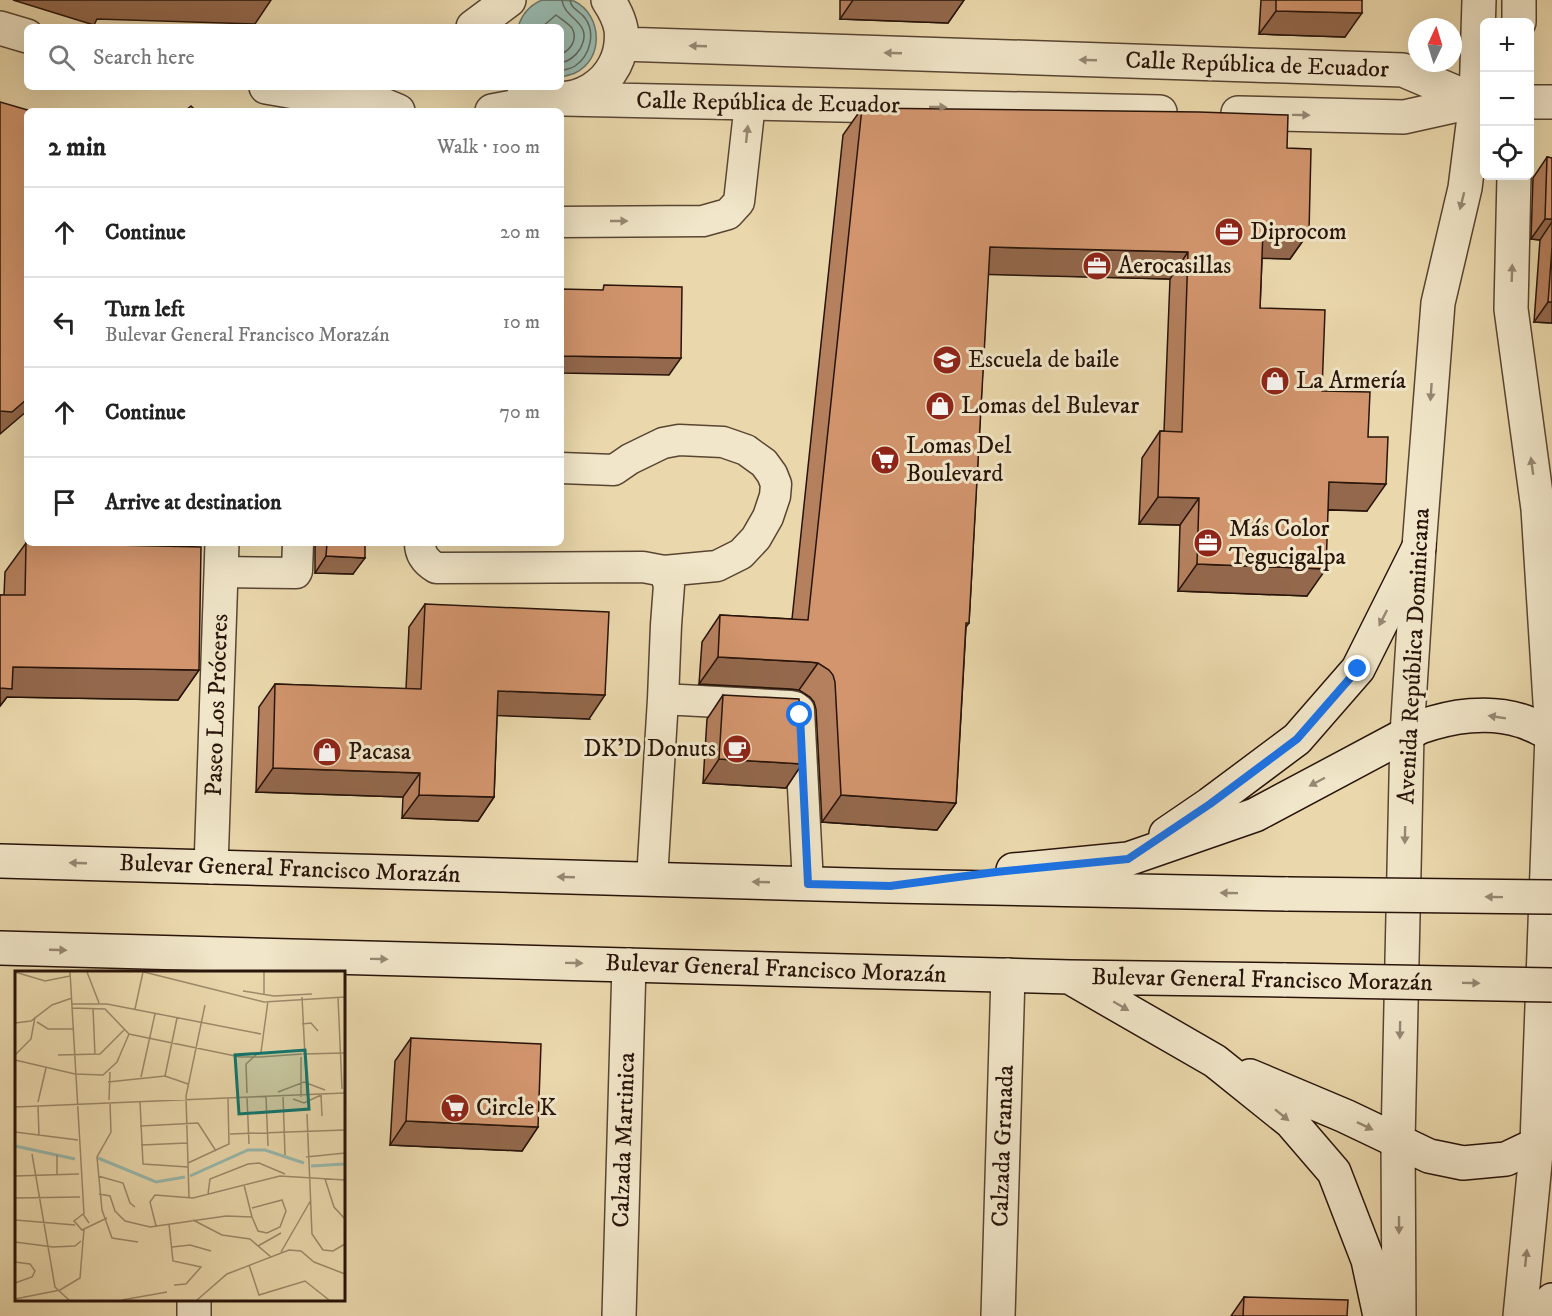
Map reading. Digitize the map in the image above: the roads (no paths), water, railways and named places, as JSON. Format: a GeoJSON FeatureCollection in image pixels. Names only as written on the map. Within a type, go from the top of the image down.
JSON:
{"type":"FeatureCollection","features":[{"type":"Feature","properties":{"kind":"street"},"geometry":{"type":"LineString","coordinates":[[477,24],[511,0]]}},
{"type":"Feature","properties":{"kind":"street"},"geometry":{"type":"LineString","coordinates":[[500,24],[511,0]]}},
{"type":"Feature","properties":{"kind":"street"},"geometry":{"type":"LineString","coordinates":[[528,90],[534,94],[559,99],[581,96],[597,87],[609,75],[618,60],[621,27],[616,12],[608,0]]}},
{"type":"Feature","properties":{"kind":"street","name":"Avenida República Dominicana"},"geometry":{"type":"LineString","coordinates":[[1399,1316],[1398,1142],[1407,734],[1438,303],[1466,188],[1476,101],[1479,0]]}},
{"type":"Feature","properties":{"kind":"street"},"geometry":{"type":"LineString","coordinates":[[1518,18],[1519,0]]}},
{"type":"Feature","properties":{"kind":"street"},"geometry":{"type":"LineString","coordinates":[[0,28],[24,35]]}},
{"type":"Feature","properties":{"kind":"street","name":"Calle República de Ecuador"},"geometry":{"type":"LineString","coordinates":[[621,44],[1403,70],[1476,101]]}},
{"type":"Feature","properties":{"kind":"street"},"geometry":{"type":"LineString","coordinates":[[283,90],[381,102]]}},
{"type":"Feature","properties":{"kind":"street","name":"Calle República de Ecuador"},"geometry":{"type":"LineString","coordinates":[[509,108],[559,99],[1404,117],[1476,101]]}},
{"type":"Feature","properties":{"kind":"street"},"geometry":{"type":"LineString","coordinates":[[1534,102],[1552,102]]}},
{"type":"Feature","properties":{"kind":"street"},"geometry":{"type":"LineString","coordinates":[[1514,180],[1510,309],[1538,509],[1552,734],[1545,1140],[1520,1316]]}},
{"type":"Feature","properties":{"kind":"street"},"geometry":{"type":"LineString","coordinates":[[1128,859],[1210,804],[1297,739],[1358,669],[1419,547]]}},
{"type":"Feature","properties":{"kind":"street","name":"Paseo Los Próceres"},"geometry":{"type":"LineString","coordinates":[[211,867],[221,558]]}},
{"type":"Feature","properties":{"kind":"street"},"geometry":{"type":"LineString","coordinates":[[890,886],[996,872],[1128,859],[1255,815],[1420,727],[1438,720],[1482,714],[1520,720],[1552,734]]}},
{"type":"Feature","properties":{"kind":"street","name":"Bulevar General Francisco Morazán"},"geometry":{"type":"LineString","coordinates":[[0,861],[890,886],[1552,897]]}},
{"type":"Feature","properties":{"kind":"street","name":"Bulevar General Francisco Morazán"},"geometry":{"type":"LineString","coordinates":[[0,948],[204,963],[629,965],[1070,977],[1552,985]]}},
{"type":"Feature","properties":{"kind":"street","name":"Calzada Martinica"},"geometry":{"type":"LineString","coordinates":[[619,1316],[629,965]]}},
{"type":"Feature","properties":{"kind":"street","name":"Calzada Granada"},"geometry":{"type":"LineString","coordinates":[[998,1316],[1008,975]]}},
{"type":"Feature","properties":{"kind":"street"},"geometry":{"type":"LineString","coordinates":[[1070,977],[1215,1061],[1345,1116],[1429,1156],[1464,1163],[1506,1159],[1545,1140]]}},
{"type":"Feature","properties":{"kind":"street"},"geometry":{"type":"LineString","coordinates":[[1215,1061],[1291,1122],[1334,1172],[1368,1260],[1380,1316]]}},
{"type":"Feature","properties":{"kind":"street"},"geometry":{"type":"LineString","coordinates":[[1544,1316],[1552,1300]]}},
{"type":"Feature","properties":{"kind":"lane"},"geometry":{"type":"LineString","coordinates":[[564,222],[703,221],[728,214],[739,202],[750,103]]}},
{"type":"Feature","properties":{"kind":"lane"},"geometry":{"type":"LineString","coordinates":[[420,546],[426,561],[436,568],[643,567],[664,571],[717,566],[741,554],[756,538],[768,517],[775,496],[776,484],[764,463],[747,450],[723,442],[679,440],[663,443],[630,459],[614,470],[564,468]]}},
{"type":"Feature","properties":{"kind":"lane"},"geometry":{"type":"LineString","coordinates":[[221,558],[296,573],[298,546]]}},
{"type":"Feature","properties":{"kind":"lane"},"geometry":{"type":"LineString","coordinates":[[652,879],[669,585],[664,571]]}},
{"type":"Feature","properties":{"kind":"lane"},"geometry":{"type":"LineString","coordinates":[[663,699],[790,706],[799,710],[808,884]]}},
{"type":"Feature","properties":{"kind":"water"},"geometry":{"type":"Polygon","coordinates":[[[542,0],[574,1],[584,8],[595,27],[596,37],[591,58],[584,67],[564,76],[564,24],[519,24],[527,10],[542,0]]]}},
{"type":"Feature","properties":{"kind":"place","name":"Diprocom"},"geometry":{"type":"Point","coordinates":[1229,232]}},
{"type":"Feature","properties":{"kind":"place","name":"Aerocasillas"},"geometry":{"type":"Point","coordinates":[1097,266]}},
{"type":"Feature","properties":{"kind":"place","name":"Escuela de baile"},"geometry":{"type":"Point","coordinates":[947,360]}},
{"type":"Feature","properties":{"kind":"place","name":"La Armería"},"geometry":{"type":"Point","coordinates":[1275,381]}},
{"type":"Feature","properties":{"kind":"place","name":"Lomas del Bulevar"},"geometry":{"type":"Point","coordinates":[940,406]}},
{"type":"Feature","properties":{"kind":"place","name":"Lomas Del Boulevard"},"geometry":{"type":"Point","coordinates":[885,460]}},
{"type":"Feature","properties":{"kind":"place","name":"Más Color Tegucigalpa"},"geometry":{"type":"Point","coordinates":[1208,543]}},
{"type":"Feature","properties":{"kind":"place","name":"DK'D Donuts"},"geometry":{"type":"Point","coordinates":[737,749]}},
{"type":"Feature","properties":{"kind":"place","name":"Pacasa"},"geometry":{"type":"Point","coordinates":[327,752]}},
{"type":"Feature","properties":{"kind":"place","name":"Circle K"},"geometry":{"type":"Point","coordinates":[455,1108]}}]}
